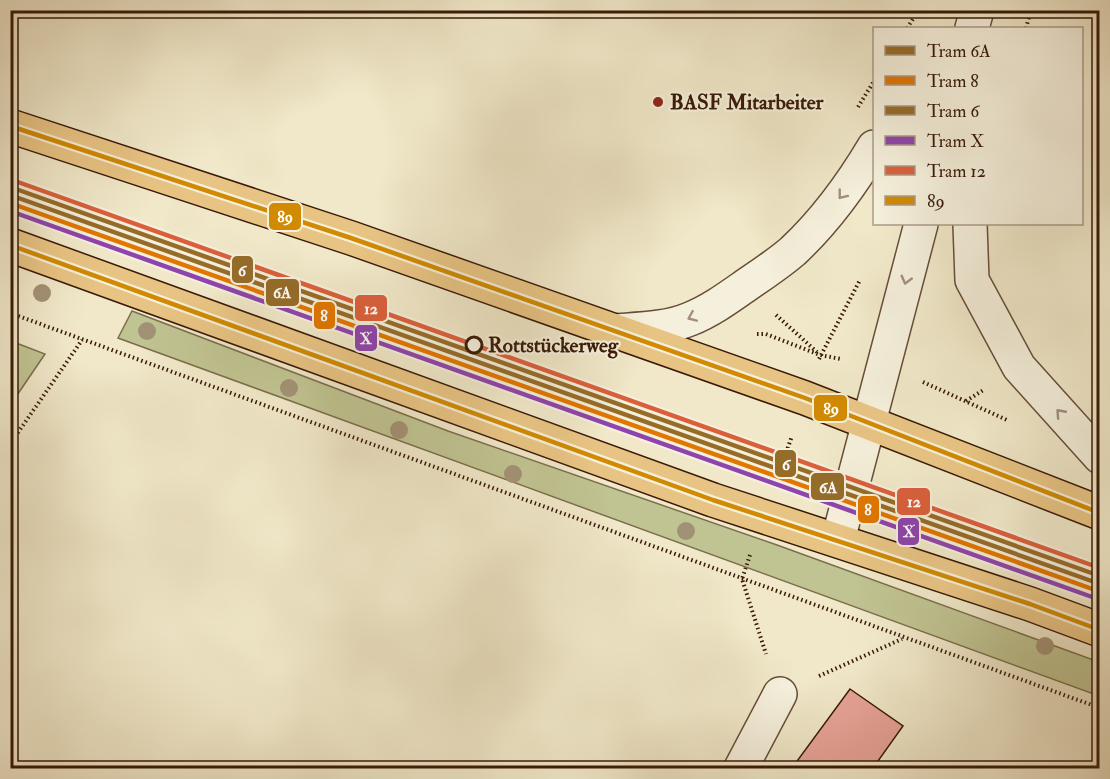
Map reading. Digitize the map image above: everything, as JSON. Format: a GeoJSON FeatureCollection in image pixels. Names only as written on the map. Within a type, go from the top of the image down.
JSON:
{"type":"FeatureCollection","features":[{"type":"Feature","properties":{"kind":"main road"},"geometry":{"type":"LineString","coordinates":[[10,126],[351,238],[805,398],[1100,513]]}},
{"type":"Feature","properties":{"kind":"main road"},"geometry":{"type":"LineString","coordinates":[[10,245],[764,517],[1030,604],[1100,630]]}},
{"type":"Feature","properties":{"kind":"street"},"geometry":{"type":"LineString","coordinates":[[972,27],[977,10]]}},
{"type":"Feature","properties":{"kind":"street"},"geometry":{"type":"LineString","coordinates":[[614,331],[660,327],[689,320],[714,307],[756,279],[791,252],[811,232],[844,193],[873,149]]}},
{"type":"Feature","properties":{"kind":"street"},"geometry":{"type":"LineString","coordinates":[[838,540],[921,225]]}},
{"type":"Feature","properties":{"kind":"street"},"geometry":{"type":"LineString","coordinates":[[970,225],[972,280],[1019,367],[1100,457]]}},
{"type":"Feature","properties":{"kind":"street"},"geometry":{"type":"LineString","coordinates":[[741,768],[780,694]]}},
{"type":"Feature","properties":{"kind":"path"},"geometry":{"type":"LineString","coordinates":[[909,27],[919,10]]}},
{"type":"Feature","properties":{"kind":"path"},"geometry":{"type":"LineString","coordinates":[[1026,27],[1031,10]]}},
{"type":"Feature","properties":{"kind":"path"},"geometry":{"type":"LineString","coordinates":[[865,271],[820,355],[742,579],[780,694],[903,638]]}},
{"type":"Feature","properties":{"kind":"path"},"geometry":{"type":"LineString","coordinates":[[10,313],[1100,708]]}},
{"type":"Feature","properties":{"kind":"path"},"geometry":{"type":"LineString","coordinates":[[10,444],[82,340]]}},
{"type":"Feature","properties":{"kind":"green space"},"geometry":{"type":"Polygon","coordinates":[[[132,311],[448,431],[777,545],[1099,662],[1099,696],[118,338],[132,311]]]}},
{"type":"Feature","properties":{"kind":"green space"},"geometry":{"type":"Polygon","coordinates":[[[10,341],[45,354],[11,404],[10,341]]]}},
{"type":"Feature","properties":{"kind":"building"},"geometry":{"type":"Polygon","coordinates":[[[850,689],[903,726],[873,768],[792,768],[850,689]]]}},
{"type":"Feature","properties":{"kind":"tram line","name":"12"},"geometry":{"type":"LineString","coordinates":[[15,181],[1100,568]]}},
{"type":"Feature","properties":{"kind":"tram line","name":"6"},"geometry":{"type":"LineString","coordinates":[[13,188],[1100,576]]}},
{"type":"Feature","properties":{"kind":"tram line","name":"6A"},"geometry":{"type":"LineString","coordinates":[[10,195],[1100,584]]}},
{"type":"Feature","properties":{"kind":"tram line","name":"8"},"geometry":{"type":"LineString","coordinates":[[10,203],[1098,591]]}},
{"type":"Feature","properties":{"kind":"tram line","name":"X"},"geometry":{"type":"LineString","coordinates":[[10,211],[1095,598]]}},
{"type":"Feature","properties":{"kind":"transit line","name":"89"},"geometry":{"type":"LineString","coordinates":[[10,126],[351,238],[805,398],[1100,513]]}},
{"type":"Feature","properties":{"kind":"transit line","name":"89"},"geometry":{"type":"LineString","coordinates":[[10,245],[713,500],[1030,604],[1100,630]]}},
{"type":"Feature","properties":{"kind":"place","name":"BASF Mitarbeiter"},"geometry":{"type":"Point","coordinates":[658,102]}},
{"type":"Feature","properties":{"kind":"place","name":"Rottstückerweg"},"geometry":{"type":"Point","coordinates":[474,345]}}]}
